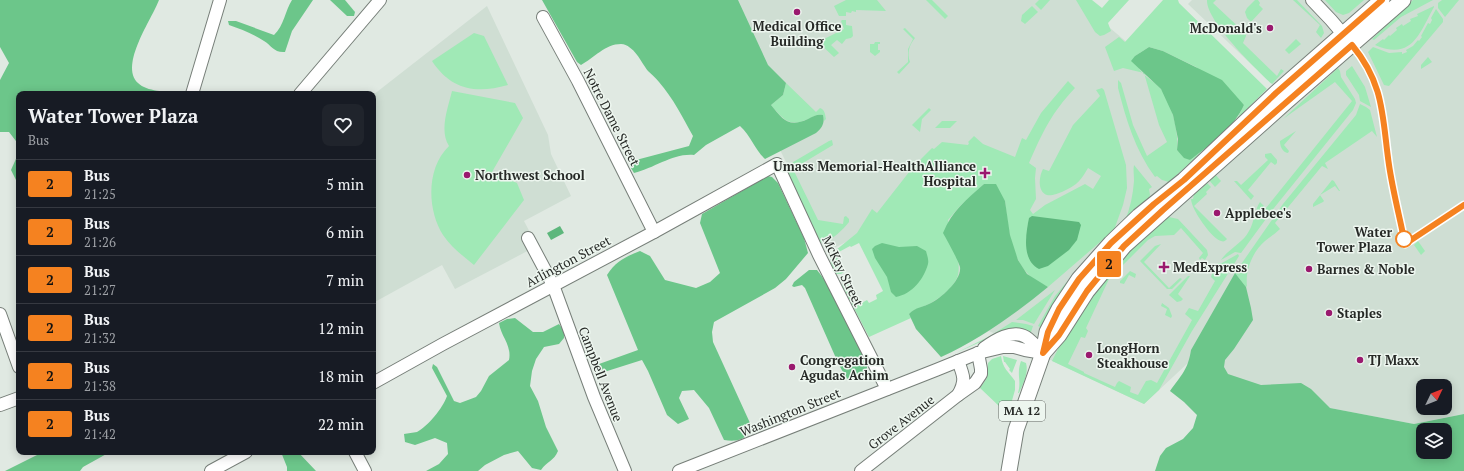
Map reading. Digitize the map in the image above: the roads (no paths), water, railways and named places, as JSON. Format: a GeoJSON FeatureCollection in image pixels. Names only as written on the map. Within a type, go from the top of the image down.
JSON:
{"type":"FeatureCollection","features":[{"type":"Feature","properties":{"kind":"main road","name":"MA 12"},"geometry":{"type":"LineString","coordinates":[[1348,40],[1403,0]]}},
{"type":"Feature","properties":{"kind":"main road","name":"MA 12"},"geometry":{"type":"LineString","coordinates":[[1009,471],[1016,430],[1043,353],[1059,335],[1087,291],[1124,246],[1281,106],[1348,40],[1376,3]]}},
{"type":"Feature","properties":{"kind":"street"},"geometry":{"type":"LineString","coordinates":[[193,91],[220,0]]}},
{"type":"Feature","properties":{"kind":"street"},"geometry":{"type":"LineString","coordinates":[[303,91],[380,0]]}},
{"type":"Feature","properties":{"kind":"street"},"geometry":{"type":"LineString","coordinates":[[1312,0],[1332,20],[1348,40]]}},
{"type":"Feature","properties":{"kind":"street","name":"Notre Dame Street"},"geometry":{"type":"LineString","coordinates":[[543,17],[578,81],[654,232]]}},
{"type":"Feature","properties":{"kind":"street","name":"Arlington Street"},"geometry":{"type":"LineString","coordinates":[[376,381],[654,232],[776,164]]}},
{"type":"Feature","properties":{"kind":"street","name":"McKay Street"},"geometry":{"type":"LineString","coordinates":[[776,164],[819,255],[887,390]]}},
{"type":"Feature","properties":{"kind":"street","name":"Campbell Avenue"},"geometry":{"type":"LineString","coordinates":[[528,238],[553,285],[594,397],[625,471]]}},
{"type":"Feature","properties":{"kind":"street"},"geometry":{"type":"LineString","coordinates":[[0,314],[16,359]]}},
{"type":"Feature","properties":{"kind":"street","name":"Washington Street"},"geometry":{"type":"LineString","coordinates":[[679,471],[958,362],[978,352],[1009,347],[1043,353]]}},
{"type":"Feature","properties":{"kind":"street","name":"Grove Avenue"},"geometry":{"type":"LineString","coordinates":[[861,471],[979,379],[982,369],[978,352]]}},
{"type":"Feature","properties":{"kind":"street"},"geometry":{"type":"LineString","coordinates":[[958,362],[964,378],[963,385],[958,395]]}},
{"type":"Feature","properties":{"kind":"street"},"geometry":{"type":"LineString","coordinates":[[0,405],[16,399]]}},
{"type":"Feature","properties":{"kind":"street"},"geometry":{"type":"LineString","coordinates":[[211,471],[240,455]]}},
{"type":"Feature","properties":{"kind":"street"},"geometry":{"type":"LineString","coordinates":[[357,455],[365,471]]}},
{"type":"Feature","properties":{"kind":"place","name":"Medical Office Building"},"geometry":{"type":"Point","coordinates":[797,12]}},
{"type":"Feature","properties":{"kind":"place","name":"McDonald's"},"geometry":{"type":"Point","coordinates":[1270,28]}},
{"type":"Feature","properties":{"kind":"place","name":"Umass Memorial-HealthAlliance Hospital"},"geometry":{"type":"Point","coordinates":[985,173]}},
{"type":"Feature","properties":{"kind":"place","name":"Northwest School"},"geometry":{"type":"Point","coordinates":[467,175]}},
{"type":"Feature","properties":{"kind":"place","name":"Applebee's"},"geometry":{"type":"Point","coordinates":[1217,213]}},
{"type":"Feature","properties":{"kind":"place","name":"Water Tower Plaza"},"geometry":{"type":"Point","coordinates":[1404,239]}},
{"type":"Feature","properties":{"kind":"place","name":"MedExpress"},"geometry":{"type":"Point","coordinates":[1164,267]}},
{"type":"Feature","properties":{"kind":"place","name":"Barnes & Noble"},"geometry":{"type":"Point","coordinates":[1309,269]}},
{"type":"Feature","properties":{"kind":"place","name":"Staples"},"geometry":{"type":"Point","coordinates":[1329,313]}},
{"type":"Feature","properties":{"kind":"place","name":"LongHorn Steakhouse"},"geometry":{"type":"Point","coordinates":[1089,355]}},
{"type":"Feature","properties":{"kind":"place","name":"TJ Maxx"},"geometry":{"type":"Point","coordinates":[1360,360]}},
{"type":"Feature","properties":{"kind":"place","name":"Congregation Agudas Achim"},"geometry":{"type":"Point","coordinates":[792,367]}}]}
